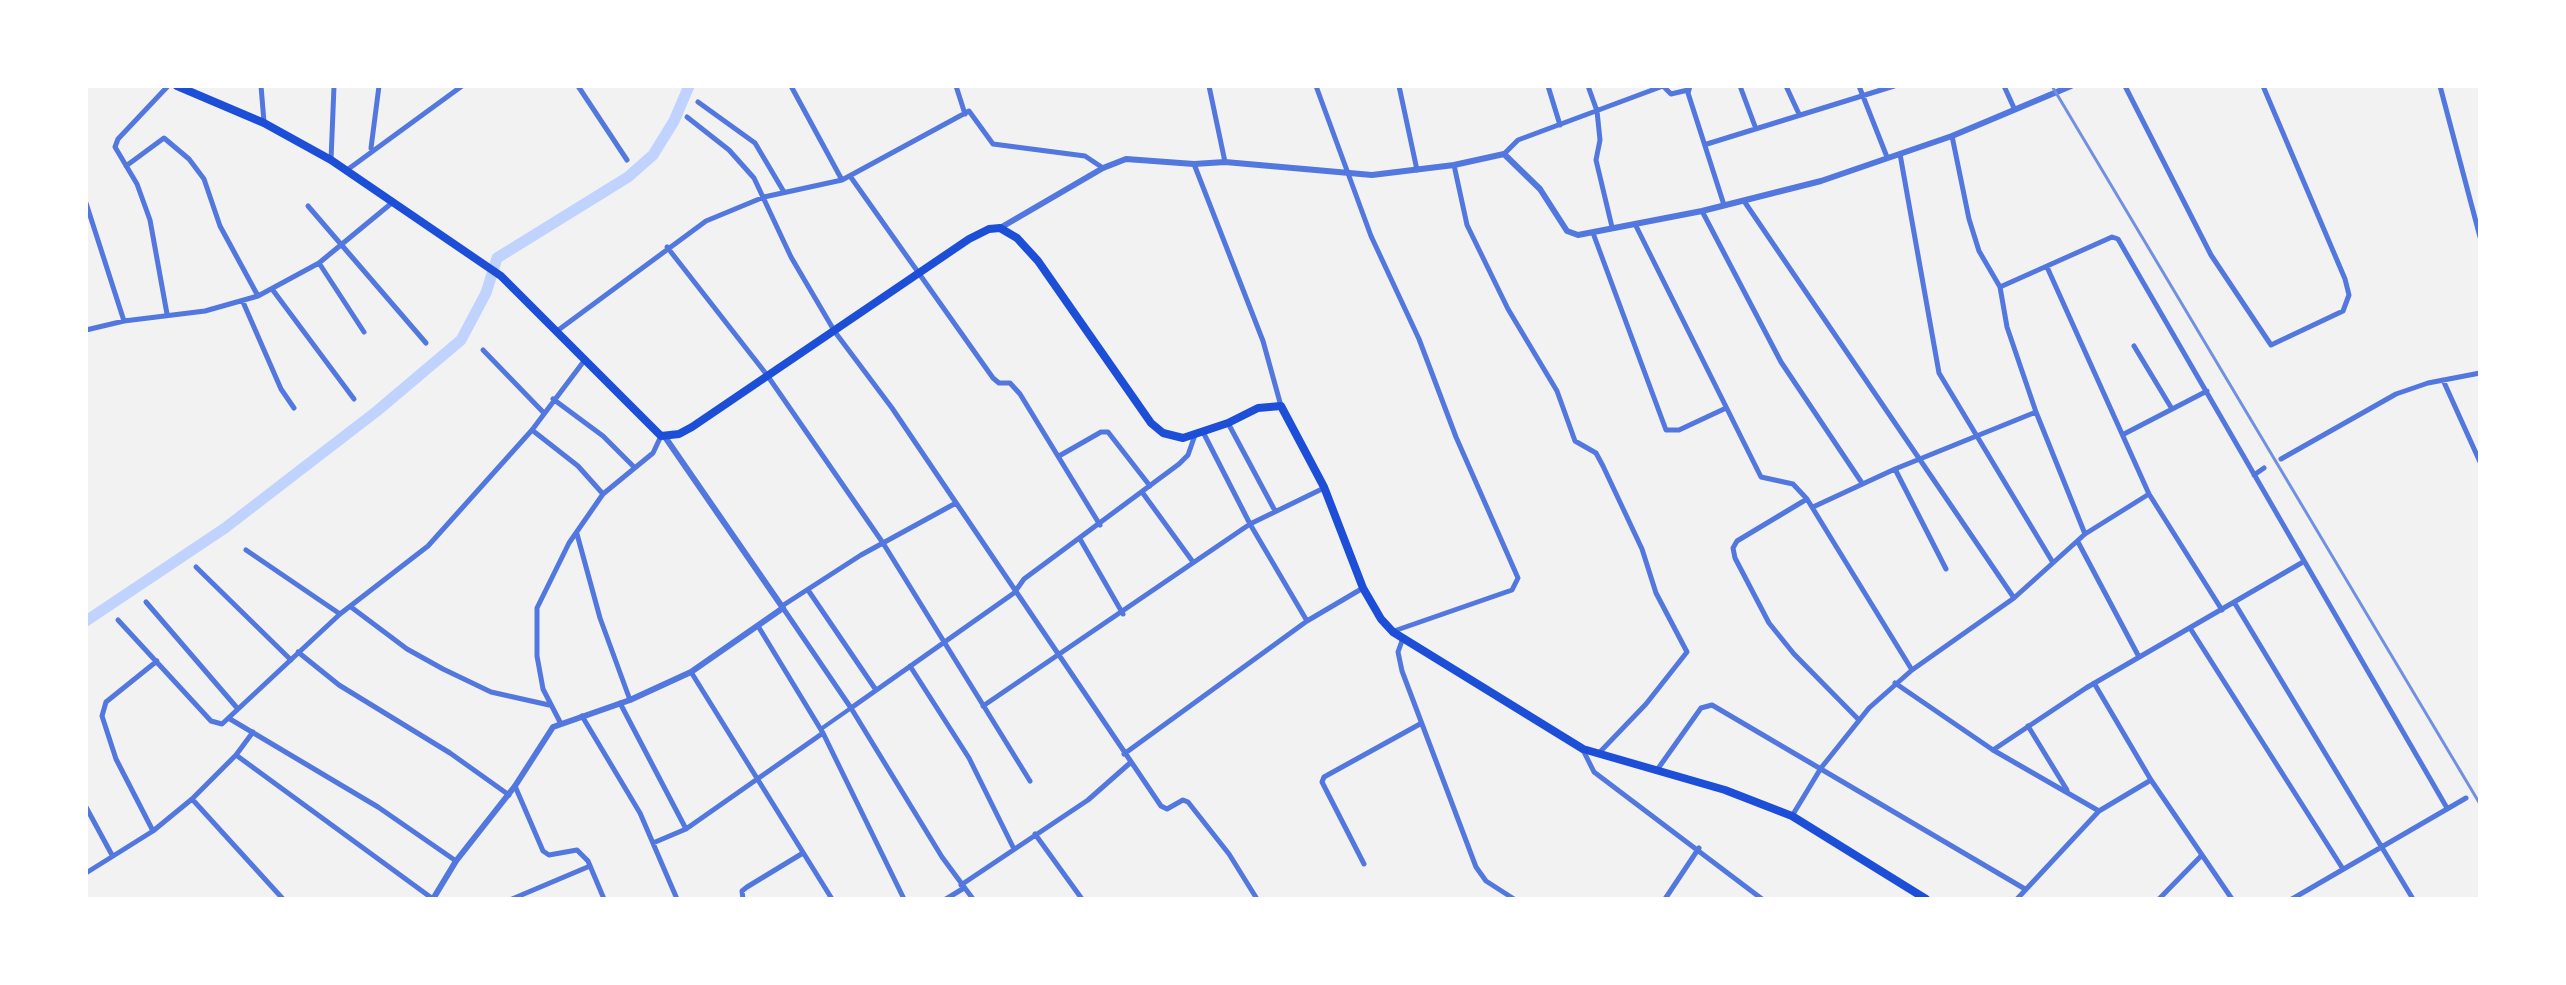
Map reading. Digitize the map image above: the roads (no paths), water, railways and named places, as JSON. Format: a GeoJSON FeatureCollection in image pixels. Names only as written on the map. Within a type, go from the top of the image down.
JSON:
{"type":"FeatureCollection","features":[{"type":"Feature","properties":{"kind":"main road"},"geometry":{"type":"LineString","coordinates":[[183,87],[264,123],[331,160],[486,265],[501,276],[663,437],[692,427],[969,239],[989,229],[1000,228],[1017,238],[1038,261],[1151,423],[1176,439],[1228,423],[1258,408],[1281,406],[1324,487],[1363,588],[1381,619],[1393,632],[1583,749],[1725,790],[1792,816],[1926,899]]}},
{"type":"Feature","properties":{"kind":"street"},"geometry":{"type":"LineString","coordinates":[[167,314],[156,242],[137,184],[116,152],[118,139],[168,86]]}},
{"type":"Feature","properties":{"kind":"street"},"geometry":{"type":"LineString","coordinates":[[261,86],[264,123]]}},
{"type":"Feature","properties":{"kind":"street"},"geometry":{"type":"LineString","coordinates":[[331,160],[334,86]]}},
{"type":"Feature","properties":{"kind":"street"},"geometry":{"type":"LineString","coordinates":[[371,149],[379,86]]}},
{"type":"Feature","properties":{"kind":"street"},"geometry":{"type":"LineString","coordinates":[[347,170],[371,149],[462,86]]}},
{"type":"Feature","properties":{"kind":"street"},"geometry":{"type":"LineString","coordinates":[[578,86],[627,160]]}},
{"type":"Feature","properties":{"kind":"street"},"geometry":{"type":"LineString","coordinates":[[791,86],[842,180]]}},
{"type":"Feature","properties":{"kind":"street"},"geometry":{"type":"LineString","coordinates":[[956,86],[965,114]]}},
{"type":"Feature","properties":{"kind":"street"},"geometry":{"type":"LineString","coordinates":[[1209,86],[1225,162]]}},
{"type":"Feature","properties":{"kind":"street"},"geometry":{"type":"LineString","coordinates":[[1316,86],[1347,174],[1518,578],[1512,590],[1393,632]]}},
{"type":"Feature","properties":{"kind":"street"},"geometry":{"type":"LineString","coordinates":[[1399,86],[1417,171]]}},
{"type":"Feature","properties":{"kind":"street"},"geometry":{"type":"LineString","coordinates":[[1548,86],[1560,125]]}},
{"type":"Feature","properties":{"kind":"street"},"geometry":{"type":"LineString","coordinates":[[1588,86],[1597,111],[1600,140],[1596,160],[1612,227]]}},
{"type":"Feature","properties":{"kind":"street"},"geometry":{"type":"LineString","coordinates":[[1000,228],[1103,168],[1135,158],[1194,164],[1225,162],[1347,174],[1417,171],[1504,154],[1511,143],[1663,86],[1671,94],[1689,88],[1724,205]]}},
{"type":"Feature","properties":{"kind":"street"},"geometry":{"type":"LineString","coordinates":[[1740,86],[1756,129]]}},
{"type":"Feature","properties":{"kind":"street"},"geometry":{"type":"LineString","coordinates":[[1786,86],[1799,114]]}},
{"type":"Feature","properties":{"kind":"street"},"geometry":{"type":"LineString","coordinates":[[1859,86],[1887,157]]}},
{"type":"Feature","properties":{"kind":"street"},"geometry":{"type":"LineString","coordinates":[[1707,144],[1894,86]]}},
{"type":"Feature","properties":{"kind":"street"},"geometry":{"type":"LineString","coordinates":[[2004,86],[2014,108]]}},
{"type":"Feature","properties":{"kind":"street"},"geometry":{"type":"LineString","coordinates":[[1504,154],[1540,189],[1567,231],[1575,235],[1593,233],[1702,211],[1821,181],[1952,136],[2071,86]]}},
{"type":"Feature","properties":{"kind":"street"},"geometry":{"type":"LineString","coordinates":[[2125,86],[2211,255],[2271,345],[2343,311],[2349,295],[2263,86]]}},
{"type":"Feature","properties":{"kind":"street"},"geometry":{"type":"LineString","coordinates":[[2440,86],[2480,237]]}},
{"type":"Feature","properties":{"kind":"street"},"geometry":{"type":"LineString","coordinates":[[698,102],[755,143],[784,192]]}},
{"type":"Feature","properties":{"kind":"street"},"geometry":{"type":"LineString","coordinates":[[557,331],[667,247],[724,212],[764,197],[842,180],[965,114],[973,113],[993,144],[1085,156],[1093,158],[1103,168]]}},
{"type":"Feature","properties":{"kind":"street"},"geometry":{"type":"LineString","coordinates":[[687,117],[738,159],[764,197],[791,257],[835,332],[892,408],[1123,754],[1161,806],[1167,809],[1183,800],[1188,802],[1255,896]]}},
{"type":"Feature","properties":{"kind":"street"},"geometry":{"type":"LineString","coordinates":[[1952,136],[1969,219],[1979,251],[2000,287],[2007,327],[2036,412],[2085,534]]}},
{"type":"Feature","properties":{"kind":"street"},"geometry":{"type":"LineString","coordinates":[[126,166],[164,138],[189,159],[204,179],[220,226],[258,296]]}},
{"type":"Feature","properties":{"kind":"street"},"geometry":{"type":"LineString","coordinates":[[1900,154],[1939,373],[1974,436],[2052,561]]}},
{"type":"Feature","properties":{"kind":"street"},"geometry":{"type":"LineString","coordinates":[[1194,164],[1263,341],[1281,406]]}},
{"type":"Feature","properties":{"kind":"street"},"geometry":{"type":"LineString","coordinates":[[1454,165],[1467,225],[1508,309],[1557,391],[1575,441],[1596,453],[1603,466],[1642,549],[1656,593],[1687,652],[1646,704],[1597,755]]}},
{"type":"Feature","properties":{"kind":"street"},"geometry":{"type":"LineString","coordinates":[[850,176],[993,378],[999,383],[1010,383],[1020,394],[1100,525]]}},
{"type":"Feature","properties":{"kind":"street"},"geometry":{"type":"LineString","coordinates":[[86,330],[243,302],[258,296],[319,263],[394,201]]}},
{"type":"Feature","properties":{"kind":"street"},"geometry":{"type":"LineString","coordinates":[[1744,201],[2014,598]]}},
{"type":"Feature","properties":{"kind":"street"},"geometry":{"type":"LineString","coordinates":[[86,203],[124,321]]}},
{"type":"Feature","properties":{"kind":"street"},"geometry":{"type":"LineString","coordinates":[[308,206],[426,343]]}},
{"type":"Feature","properties":{"kind":"street"},"geometry":{"type":"LineString","coordinates":[[1702,211],[1781,362],[1862,483]]}},
{"type":"Feature","properties":{"kind":"street"},"geometry":{"type":"LineString","coordinates":[[1635,223],[1724,409],[1761,477],[1793,484],[1807,499],[1912,670]]}},
{"type":"Feature","properties":{"kind":"street"},"geometry":{"type":"LineString","coordinates":[[1593,233],[1666,430],[1679,430],[1724,409]]}},
{"type":"Feature","properties":{"kind":"street"},"geometry":{"type":"LineString","coordinates":[[2000,287],[2115,237],[2447,808]]}},
{"type":"Feature","properties":{"kind":"street"},"geometry":{"type":"LineString","coordinates":[[667,247],[767,375],[883,543],[1030,781]]}},
{"type":"Feature","properties":{"kind":"street"},"geometry":{"type":"LineString","coordinates":[[319,263],[364,332]]}},
{"type":"Feature","properties":{"kind":"street"},"geometry":{"type":"LineString","coordinates":[[2047,267],[2149,494],[2222,610]]}},
{"type":"Feature","properties":{"kind":"street"},"geometry":{"type":"LineString","coordinates":[[272,289],[354,399]]}},
{"type":"Feature","properties":{"kind":"street"},"geometry":{"type":"LineString","coordinates":[[243,302],[281,389],[294,408]]}},
{"type":"Feature","properties":{"kind":"street"},"geometry":{"type":"LineString","coordinates":[[2134,346],[2172,409]]}},
{"type":"Feature","properties":{"kind":"street"},"geometry":{"type":"LineString","coordinates":[[483,350],[543,412]]}},
{"type":"Feature","properties":{"kind":"street"},"geometry":{"type":"LineString","coordinates":[[118,620],[211,721],[222,724],[340,614],[428,546],[532,430],[584,361]]}},
{"type":"Feature","properties":{"kind":"street"},"geometry":{"type":"LineString","coordinates":[[2281,459],[2396,394],[2480,373]]}},
{"type":"Feature","properties":{"kind":"street"},"geometry":{"type":"LineString","coordinates":[[2443,380],[2480,462]]}},
{"type":"Feature","properties":{"kind":"street"},"geometry":{"type":"LineString","coordinates":[[2124,434],[2207,391]]}},
{"type":"Feature","properties":{"kind":"street"},"geometry":{"type":"LineString","coordinates":[[553,399],[603,436],[634,467]]}},
{"type":"Feature","properties":{"kind":"street"},"geometry":{"type":"LineString","coordinates":[[1813,507],[1919,458],[2036,412]]}},
{"type":"Feature","properties":{"kind":"street"},"geometry":{"type":"LineString","coordinates":[[1228,423],[1274,509]]}},
{"type":"Feature","properties":{"kind":"street"},"geometry":{"type":"LineString","coordinates":[[532,430],[578,466],[603,494]]}},
{"type":"Feature","properties":{"kind":"street"},"geometry":{"type":"LineString","coordinates":[[1059,456],[1101,432],[1108,432],[1150,486]]}},
{"type":"Feature","properties":{"kind":"street"},"geometry":{"type":"LineString","coordinates":[[653,843],[686,829],[1014,593],[1024,579],[1184,460],[1199,433]]}},
{"type":"Feature","properties":{"kind":"street"},"geometry":{"type":"LineString","coordinates":[[1199,433],[1307,621]]}},
{"type":"Feature","properties":{"kind":"street"},"geometry":{"type":"LineString","coordinates":[[560,722],[543,689],[537,656],[537,608],[551,575],[603,494],[657,449],[663,437],[851,708],[973,899]]}},
{"type":"Feature","properties":{"kind":"street"},"geometry":{"type":"LineString","coordinates":[[2254,475],[2264,468]]}},
{"type":"Feature","properties":{"kind":"street"},"geometry":{"type":"LineString","coordinates":[[1895,469],[1946,569]]}},
{"type":"Feature","properties":{"kind":"street"},"geometry":{"type":"LineString","coordinates":[[983,706],[1123,614],[1250,524],[1274,509],[1324,487]]}},
{"type":"Feature","properties":{"kind":"street"},"geometry":{"type":"LineString","coordinates":[[1142,492],[1193,562]]}},
{"type":"Feature","properties":{"kind":"street"},"geometry":{"type":"LineString","coordinates":[[1792,816],[1821,768],[1859,720],[1895,683],[2014,598],[2085,534],[2149,494]]}},
{"type":"Feature","properties":{"kind":"street"},"geometry":{"type":"LineString","coordinates":[[1807,499],[1737,541],[1733,548],[1735,558],[1769,623],[1794,654],[1859,720]]}},
{"type":"Feature","properties":{"kind":"street"},"geometry":{"type":"LineString","coordinates":[[236,755],[433,899],[456,861],[509,795],[547,733],[560,722],[630,700],[691,672],[808,590],[883,543],[956,503]]}},
{"type":"Feature","properties":{"kind":"street"},"geometry":{"type":"LineString","coordinates":[[577,534],[600,618],[630,700]]}},
{"type":"Feature","properties":{"kind":"street"},"geometry":{"type":"LineString","coordinates":[[1080,539],[1123,614]]}},
{"type":"Feature","properties":{"kind":"street"},"geometry":{"type":"LineString","coordinates":[[2078,542],[2139,657]]}},
{"type":"Feature","properties":{"kind":"street"},"geometry":{"type":"LineString","coordinates":[[246,550],[340,614]]}},
{"type":"Feature","properties":{"kind":"street"},"geometry":{"type":"LineString","coordinates":[[1993,750],[2094,683],[2303,562]]}},
{"type":"Feature","properties":{"kind":"street"},"geometry":{"type":"LineString","coordinates":[[196,567],[291,660]]}},
{"type":"Feature","properties":{"kind":"street"},"geometry":{"type":"LineString","coordinates":[[1123,754],[1307,621],[1363,588]]}},
{"type":"Feature","properties":{"kind":"street"},"geometry":{"type":"LineString","coordinates":[[808,590],[876,690]]}},
{"type":"Feature","properties":{"kind":"street"},"geometry":{"type":"LineString","coordinates":[[146,602],[238,709]]}},
{"type":"Feature","properties":{"kind":"street"},"geometry":{"type":"LineString","coordinates":[[2234,602],[2413,899]]}},
{"type":"Feature","properties":{"kind":"street"},"geometry":{"type":"LineString","coordinates":[[351,607],[407,649],[443,669],[491,692],[550,705]]}},
{"type":"Feature","properties":{"kind":"street"},"geometry":{"type":"LineString","coordinates":[[758,626],[822,731],[904,899]]}},
{"type":"Feature","properties":{"kind":"street"},"geometry":{"type":"LineString","coordinates":[[2190,628],[2343,869]]}},
{"type":"Feature","properties":{"kind":"street"},"geometry":{"type":"LineString","coordinates":[[1403,637],[1398,660],[1480,875],[1514,899]]}},
{"type":"Feature","properties":{"kind":"street"},"geometry":{"type":"LineString","coordinates":[[298,652],[339,685],[450,753],[509,795]]}},
{"type":"Feature","properties":{"kind":"street"},"geometry":{"type":"LineString","coordinates":[[153,831],[116,759],[102,716],[106,702],[157,661]]}},
{"type":"Feature","properties":{"kind":"street"},"geometry":{"type":"LineString","coordinates":[[910,666],[969,758],[1014,849]]}},
{"type":"Feature","properties":{"kind":"street"},"geometry":{"type":"LineString","coordinates":[[691,672],[832,899]]}},
{"type":"Feature","properties":{"kind":"street"},"geometry":{"type":"LineString","coordinates":[[1895,683],[1993,750],[2099,811]]}},
{"type":"Feature","properties":{"kind":"street"},"geometry":{"type":"LineString","coordinates":[[2094,683],[2151,780],[2232,899]]}},
{"type":"Feature","properties":{"kind":"street"},"geometry":{"type":"LineString","coordinates":[[620,703],[686,829]]}},
{"type":"Feature","properties":{"kind":"street"},"geometry":{"type":"LineString","coordinates":[[1656,771],[1706,705],[1718,708],[2025,889]]}},
{"type":"Feature","properties":{"kind":"street"},"geometry":{"type":"LineString","coordinates":[[581,714],[640,813],[675,898]]}},
{"type":"Feature","properties":{"kind":"street"},"geometry":{"type":"LineString","coordinates":[[230,719],[378,807],[456,861]]}},
{"type":"Feature","properties":{"kind":"street"},"geometry":{"type":"LineString","coordinates":[[1364,864],[1322,782],[1324,777],[1420,724]]}},
{"type":"Feature","properties":{"kind":"street"},"geometry":{"type":"LineString","coordinates":[[2028,726],[2068,791]]}},
{"type":"Feature","properties":{"kind":"street"},"geometry":{"type":"LineString","coordinates":[[86,873],[153,831],[192,799],[236,755],[253,732]]}},
{"type":"Feature","properties":{"kind":"street"},"geometry":{"type":"LineString","coordinates":[[1583,749],[1594,772],[1699,848],[1762,899]]}},
{"type":"Feature","properties":{"kind":"street"},"geometry":{"type":"LineString","coordinates":[[946,899],[1035,834],[1088,800],[1130,763]]}},
{"type":"Feature","properties":{"kind":"street"},"geometry":{"type":"LineString","coordinates":[[2017,899],[2099,811],[2151,780]]}},
{"type":"Feature","properties":{"kind":"street"},"geometry":{"type":"LineString","coordinates":[[515,786],[545,854],[577,850],[590,866],[604,899]]}},
{"type":"Feature","properties":{"kind":"street"},"geometry":{"type":"LineString","coordinates":[[2292,899],[2466,798]]}},
{"type":"Feature","properties":{"kind":"street"},"geometry":{"type":"LineString","coordinates":[[192,799],[283,899]]}},
{"type":"Feature","properties":{"kind":"street"},"geometry":{"type":"LineString","coordinates":[[86,807],[112,855]]}},
{"type":"Feature","properties":{"kind":"street"},"geometry":{"type":"LineString","coordinates":[[1035,834],[1082,899]]}},
{"type":"Feature","properties":{"kind":"street"},"geometry":{"type":"LineString","coordinates":[[1665,899],[1699,848]]}},
{"type":"Feature","properties":{"kind":"street"},"geometry":{"type":"LineString","coordinates":[[743,899],[742,891],[747,887],[803,853]]}},
{"type":"Feature","properties":{"kind":"street"},"geometry":{"type":"LineString","coordinates":[[2159,899],[2202,855]]}},
{"type":"Feature","properties":{"kind":"street"},"geometry":{"type":"LineString","coordinates":[[512,899],[590,866]]}},
{"type":"Feature","properties":{"kind":"waterway"},"geometry":{"type":"LineString","coordinates":[[86,621],[225,528],[377,411],[461,340],[486,293],[497,258],[628,177],[653,155],[674,121],[689,86]]}},
{"type":"Feature","properties":{"kind":"railway"},"geometry":{"type":"LineString","coordinates":[[2052,86],[2480,804]]}}]}
